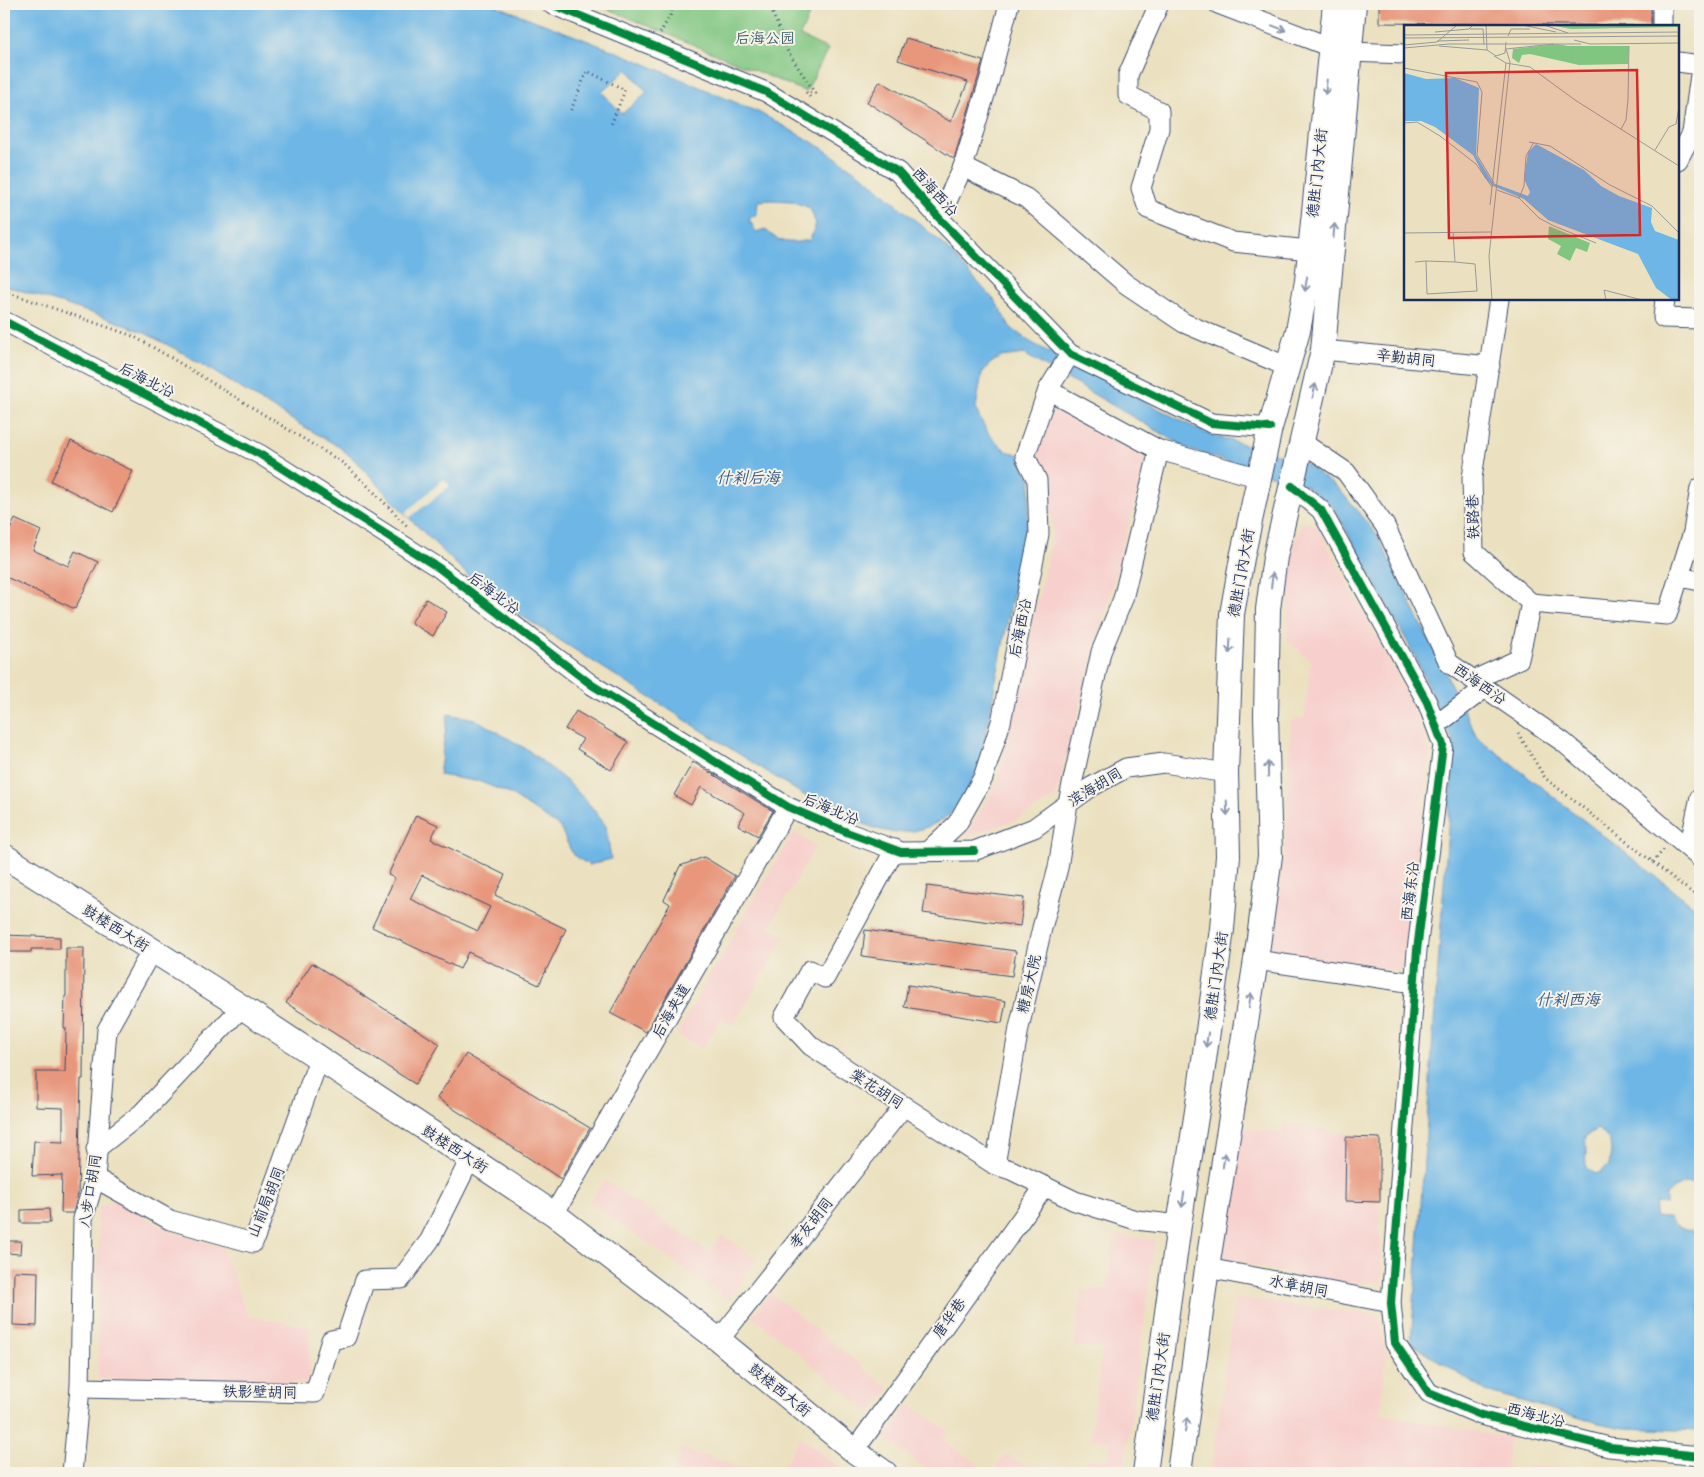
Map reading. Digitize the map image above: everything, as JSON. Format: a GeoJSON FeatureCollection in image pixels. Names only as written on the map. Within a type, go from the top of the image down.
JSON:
{"type":"FeatureCollection","features":[{"type":"Feature","properties":{"kind":"main road","name":"德胜门内大街"},"geometry":{"type":"LineString","coordinates":[[1284,432],[1322,350],[1330,280],[1340,50],[1335,4]]}},
{"type":"Feature","properties":{"kind":"main road","name":"德胜门内大街"},"geometry":{"type":"LineString","coordinates":[[1179,1473],[1207,1268],[1256,960],[1270,856],[1266,716],[1268,608],[1275,557],[1292,486],[1284,432],[1288,367],[1298,331],[1307,281],[1309,250],[1340,50],[1354,4]]}},
{"type":"Feature","properties":{"kind":"main road","name":"德胜门内大街"},"geometry":{"type":"LineString","coordinates":[[1284,432],[1292,390],[1309,350],[1330,280]]}},
{"type":"Feature","properties":{"kind":"main road"},"geometry":{"type":"LineString","coordinates":[[1263,479],[1284,432]]}},
{"type":"Feature","properties":{"kind":"main road","name":"德胜门内大街"},"geometry":{"type":"LineString","coordinates":[[1263,479],[1254,544],[1252,654],[1266,716]]}},
{"type":"Feature","properties":{"kind":"main road","name":"德胜门内大街"},"geometry":{"type":"LineString","coordinates":[[1145,1473],[1178,1225],[1197,1111],[1222,929],[1228,856],[1226,772],[1232,614],[1242,558],[1263,479]]}},
{"type":"Feature","properties":{"kind":"main road","name":"鼓楼西大街"},"geometry":{"type":"LineString","coordinates":[[4,856],[242,1007],[554,1214],[719,1340],[854,1451],[885,1473]]}},
{"type":"Feature","properties":{"kind":"street","name":"西海西沿"},"geometry":{"type":"LineString","coordinates":[[551,4],[766,92],[898,172],[939,218],[1070,354],[1211,423],[1284,432],[1346,472],[1385,526],[1449,663],[1477,688],[1563,742],[1695,853]]}},
{"type":"Feature","properties":{"kind":"street"},"geometry":{"type":"LineString","coordinates":[[939,218],[963,167],[990,78],[1009,4]]}},
{"type":"Feature","properties":{"kind":"street"},"geometry":{"type":"LineString","coordinates":[[1159,4],[1128,75],[1128,95],[1159,111],[1159,129],[1142,188],[1148,210],[1233,242],[1309,250]]}},
{"type":"Feature","properties":{"kind":"street"},"geometry":{"type":"LineString","coordinates":[[1218,4],[1340,50],[1404,54]]}},
{"type":"Feature","properties":{"kind":"street"},"geometry":{"type":"LineString","coordinates":[[1662,4],[1662,25]]}},
{"type":"Feature","properties":{"kind":"street"},"geometry":{"type":"LineString","coordinates":[[1679,62],[1700,65]]}},
{"type":"Feature","properties":{"kind":"street"},"geometry":{"type":"LineString","coordinates":[[1679,158],[1692,132],[1700,75]]}},
{"type":"Feature","properties":{"kind":"street"},"geometry":{"type":"LineString","coordinates":[[963,167],[1026,198],[1126,284],[1184,323],[1288,367]]}},
{"type":"Feature","properties":{"kind":"street","name":"铁路巷"},"geometry":{"type":"LineString","coordinates":[[1499,300],[1472,478],[1474,552],[1531,603]]}},
{"type":"Feature","properties":{"kind":"street"},"geometry":{"type":"LineString","coordinates":[[1665,300],[1664,318],[1700,319]]}},
{"type":"Feature","properties":{"kind":"street","name":"后海北沿"},"geometry":{"type":"LineString","coordinates":[[4,321],[261,454],[438,568],[592,684],[788,807],[849,833],[901,852],[974,851]]}},
{"type":"Feature","properties":{"kind":"street","name":"辛勤胡同"},"geometry":{"type":"LineString","coordinates":[[1322,350],[1490,366]]}},
{"type":"Feature","properties":{"kind":"street","name":"后海西沿"},"geometry":{"type":"LineString","coordinates":[[928,851],[957,824],[983,778],[1001,722],[1040,534],[1037,480],[1025,456],[1048,390],[1070,354]]}},
{"type":"Feature","properties":{"kind":"street"},"geometry":{"type":"LineString","coordinates":[[1048,390],[1159,450],[1263,479]]}},
{"type":"Feature","properties":{"kind":"street","name":"糖房大院"},"geometry":{"type":"LineString","coordinates":[[995,1165],[1019,1028],[1058,868],[1068,803],[1101,652],[1123,599],[1159,450]]}},
{"type":"Feature","properties":{"kind":"street","name":"西海东沿"},"geometry":{"type":"LineString","coordinates":[[1292,486],[1321,510],[1439,722],[1443,745],[1414,983],[1390,1303],[1395,1343]]}},
{"type":"Feature","properties":{"kind":"street"},"geometry":{"type":"LineString","coordinates":[[1439,722],[1477,688],[1519,659],[1531,603],[1667,615],[1693,532],[1700,488]]}},
{"type":"Feature","properties":{"kind":"street"},"geometry":{"type":"LineString","coordinates":[[1679,577],[1700,581]]}},
{"type":"Feature","properties":{"kind":"street","name":"滨海胡同"},"geometry":{"type":"LineString","coordinates":[[974,851],[1034,828],[1091,786],[1126,768],[1164,763],[1226,772]]}},
{"type":"Feature","properties":{"kind":"street"},"geometry":{"type":"LineString","coordinates":[[1695,853],[1700,797]]}},
{"type":"Feature","properties":{"kind":"street","name":"后海夹道"},"geometry":{"type":"LineString","coordinates":[[554,1214],[788,807]]}},
{"type":"Feature","properties":{"kind":"street","name":"棠花胡同"},"geometry":{"type":"LineString","coordinates":[[895,849],[826,978],[810,970],[784,1017],[811,1046],[995,1165],[1011,1170],[1075,1201],[1136,1220],[1178,1225]]}},
{"type":"Feature","properties":{"kind":"street","name":"八步口胡同"},"geometry":{"type":"LineString","coordinates":[[72,1473],[80,1388],[83,1219],[95,1178],[107,1030],[152,950]]}},
{"type":"Feature","properties":{"kind":"street"},"geometry":{"type":"LineString","coordinates":[[1256,960],[1414,983]]}},
{"type":"Feature","properties":{"kind":"street"},"geometry":{"type":"LineString","coordinates":[[96,1149],[142,1113],[242,1007]]}},
{"type":"Feature","properties":{"kind":"street","name":"山前局胡同"},"geometry":{"type":"LineString","coordinates":[[95,1178],[170,1220],[253,1243],[319,1059]]}},
{"type":"Feature","properties":{"kind":"street","name":"孝友胡同"},"geometry":{"type":"LineString","coordinates":[[719,1340],[904,1106]]}},
{"type":"Feature","properties":{"kind":"street","name":"铁影壁胡同"},"geometry":{"type":"LineString","coordinates":[[80,1388],[315,1393],[331,1340],[346,1337],[365,1280],[401,1279],[430,1240],[470,1159]]}},
{"type":"Feature","properties":{"kind":"street","name":"唐华巷"},"geometry":{"type":"LineString","coordinates":[[854,1451],[1045,1186]]}},
{"type":"Feature","properties":{"kind":"street","name":"水章胡同"},"geometry":{"type":"LineString","coordinates":[[1207,1268],[1390,1303]]}},
{"type":"Feature","properties":{"kind":"street","name":"西海北沿"},"geometry":{"type":"LineString","coordinates":[[1395,1343],[1429,1393],[1481,1415],[1609,1447],[1700,1456]]}},
{"type":"Feature","properties":{"kind":"path"},"geometry":{"type":"LineString","coordinates":[[653,47],[670,16],[674,4]]}},
{"type":"Feature","properties":{"kind":"path"},"geometry":{"type":"LineString","coordinates":[[769,4],[788,52],[815,93],[806,92],[812,99]]}},
{"type":"Feature","properties":{"kind":"path"},"geometry":{"type":"LineString","coordinates":[[571,110],[587,71],[625,90],[611,125]]}},
{"type":"Feature","properties":{"kind":"path"},"geometry":{"type":"LineString","coordinates":[[4,291],[133,336],[173,359],[342,463],[369,487],[410,530]]}},
{"type":"Feature","properties":{"kind":"path"},"geometry":{"type":"LineString","coordinates":[[1511,728],[1518,733],[1545,778],[1700,899]]}},
{"type":"Feature","properties":{"kind":"shaded area"},"geometry":{"type":"Polygon","coordinates":[[[1052,409],[1146,460],[1055,798],[1013,821],[965,837],[998,781],[1053,531],[1049,479],[1037,454],[1052,409]]]}},
{"type":"Feature","properties":{"kind":"shaded area"},"geometry":{"type":"Polygon","coordinates":[[[1303,521],[1317,526],[1387,656],[1417,717],[1430,753],[1402,971],[1269,955],[1286,835],[1291,720],[1304,718],[1311,661],[1287,641],[1289,560],[1303,521]]]}},
{"type":"Feature","properties":{"kind":"shaded area"},"geometry":{"type":"Polygon","coordinates":[[[793,832],[816,846],[769,927],[785,937],[734,1025],[721,1018],[702,1049],[676,1034],[793,832]]]}},
{"type":"Feature","properties":{"kind":"shaded area"},"geometry":{"type":"Polygon","coordinates":[[[1284,1124],[1377,1138],[1382,1285],[1363,1280],[1360,1289],[1314,1281],[1223,1257],[1241,1127],[1282,1134],[1284,1124]]]}},
{"type":"Feature","properties":{"kind":"shaded area"},"geometry":{"type":"Polygon","coordinates":[[[605,1180],[709,1253],[722,1235],[757,1259],[728,1300],[589,1202],[605,1180]]]}},
{"type":"Feature","properties":{"kind":"shaded area"},"geometry":{"type":"Polygon","coordinates":[[[116,1200],[168,1230],[222,1248],[248,1316],[309,1327],[310,1383],[98,1379],[98,1208],[116,1200]]]}},
{"type":"Feature","properties":{"kind":"shaded area"},"geometry":{"type":"Polygon","coordinates":[[[1116,1235],[1155,1240],[1124,1473],[1089,1473],[1089,1459],[1110,1460],[1110,1441],[1090,1440],[1102,1348],[1074,1347],[1082,1290],[1106,1290],[1116,1235]]]}},
{"type":"Feature","properties":{"kind":"shaded area"},"geometry":{"type":"Polygon","coordinates":[[[771,1293],[890,1389],[871,1413],[752,1316],[771,1293]]]}},
{"type":"Feature","properties":{"kind":"shaded area"},"geometry":{"type":"Polygon","coordinates":[[[1235,1298],[1378,1315],[1386,1353],[1381,1414],[1509,1438],[1506,1473],[1211,1473],[1235,1298]]]}},
{"type":"Feature","properties":{"kind":"shaded area"},"geometry":{"type":"Polygon","coordinates":[[[908,1404],[949,1431],[944,1441],[990,1473],[932,1473],[884,1438],[908,1404]]]}},
{"type":"Feature","properties":{"kind":"shaded area"},"geometry":{"type":"Polygon","coordinates":[[[800,1436],[845,1473],[780,1473],[800,1436]]]}},
{"type":"Feature","properties":{"kind":"shaded area"},"geometry":{"type":"Polygon","coordinates":[[[682,1448],[755,1473],[673,1473],[682,1448]]]}},
{"type":"Feature","properties":{"kind":"shaded area"},"geometry":{"type":"Polygon","coordinates":[[[1006,1453],[1016,1461],[1050,1473],[992,1473],[1006,1453]]]}},
{"type":"Feature","properties":{"kind":"shaded area"},"geometry":{"type":"Polygon","coordinates":[[[1527,1465],[1597,1472],[1597,1473],[1526,1473],[1527,1465]]]}},
{"type":"Feature","properties":{"kind":"green space","name":"后海公园"},"geometry":{"type":"Polygon","coordinates":[[[596,4],[814,4],[800,36],[828,49],[806,92],[596,4]]]}},
{"type":"Feature","properties":{"kind":"water","name":"什刹后海"},"geometry":{"type":"Polygon","coordinates":[[[4,4],[492,4],[622,54],[760,113],[819,146],[867,179],[943,244],[995,301],[1011,328],[1030,342],[1205,433],[1301,461],[1339,489],[1377,535],[1477,737],[1700,911],[1700,1183],[1685,1183],[1674,1188],[1666,1195],[1666,1204],[1656,1203],[1654,1217],[1669,1218],[1680,1228],[1695,1232],[1698,1241],[1700,1241],[1700,1431],[1625,1428],[1598,1423],[1486,1391],[1411,1343],[1454,744],[1414,654],[1334,508],[1306,486],[1190,450],[1024,354],[1001,357],[991,363],[982,373],[976,407],[979,417],[989,434],[1006,451],[1018,454],[1031,481],[1027,522],[981,757],[978,770],[956,808],[944,819],[914,831],[895,833],[877,829],[853,820],[802,794],[487,594],[409,518],[358,463],[338,446],[183,353],[145,333],[107,318],[4,285],[4,4]],[[627,69],[602,92],[622,114],[647,92],[627,69]],[[758,201],[757,214],[749,219],[756,232],[765,229],[775,238],[786,242],[810,240],[816,224],[810,208],[791,201],[758,201]],[[1598,1128],[1586,1136],[1586,1163],[1588,1168],[1596,1174],[1609,1165],[1610,1141],[1598,1128]]]}},
{"type":"Feature","properties":{"kind":"water"},"geometry":{"type":"Polygon","coordinates":[[[448,714],[475,719],[528,750],[570,784],[590,805],[606,826],[611,859],[589,865],[573,855],[560,827],[510,794],[481,782],[439,775],[448,714]]]}},
{"type":"Feature","properties":{"kind":"pier"},"geometry":{"type":"Polygon","coordinates":[[[444,479],[450,486],[409,518],[405,513],[444,479]]]}},
{"type":"Feature","properties":{"kind":"building"},"geometry":{"type":"Polygon","coordinates":[[[1379,4],[1651,4],[1651,25],[1379,23],[1379,4]]]}},
{"type":"Feature","properties":{"kind":"building"},"geometry":{"type":"Polygon","coordinates":[[[906,38],[983,61],[954,159],[867,102],[880,81],[951,122],[968,82],[898,60],[906,38]]]}},
{"type":"Feature","properties":{"kind":"building"},"geometry":{"type":"Polygon","coordinates":[[[71,441],[133,471],[113,512],[51,481],[71,441]]]}},
{"type":"Feature","properties":{"kind":"building"},"geometry":{"type":"Polygon","coordinates":[[[15,519],[41,531],[33,550],[68,566],[75,551],[98,562],[75,609],[4,576],[4,543],[15,519]]]}},
{"type":"Feature","properties":{"kind":"building"},"geometry":{"type":"Polygon","coordinates":[[[426,599],[447,612],[433,636],[411,623],[426,599]]]}},
{"type":"Feature","properties":{"kind":"building"},"geometry":{"type":"Polygon","coordinates":[[[576,711],[628,742],[611,770],[577,749],[583,739],[565,729],[576,711]]]}},
{"type":"Feature","properties":{"kind":"building"},"geometry":{"type":"Polygon","coordinates":[[[693,762],[773,811],[758,836],[738,825],[745,813],[701,787],[691,805],[674,795],[693,762]]]}},
{"type":"Feature","properties":{"kind":"building"},"geometry":{"type":"Polygon","coordinates":[[[416,815],[438,825],[431,839],[505,875],[495,895],[566,929],[539,985],[468,952],[460,969],[372,927],[395,878],[388,875],[416,815]],[[422,875],[410,899],[478,931],[490,907],[422,875]]]}},
{"type":"Feature","properties":{"kind":"building"},"geometry":{"type":"Polygon","coordinates":[[[704,857],[735,876],[646,1032],[610,1013],[670,904],[664,900],[680,866],[704,857]]]}},
{"type":"Feature","properties":{"kind":"building"},"geometry":{"type":"Polygon","coordinates":[[[927,886],[1024,898],[1020,926],[923,913],[927,886]]]}},
{"type":"Feature","properties":{"kind":"building"},"geometry":{"type":"Polygon","coordinates":[[[865,930],[1016,951],[1012,976],[862,956],[865,930]]]}},
{"type":"Feature","properties":{"kind":"building"},"geometry":{"type":"Polygon","coordinates":[[[4,935],[60,937],[60,949],[31,949],[31,952],[4,952],[4,935]]]}},
{"type":"Feature","properties":{"kind":"building"},"geometry":{"type":"Polygon","coordinates":[[[66,948],[84,948],[83,1079],[81,1079],[78,1194],[73,1213],[61,1213],[62,1175],[32,1176],[34,1141],[63,1142],[63,1108],[36,1107],[36,1072],[65,1072],[66,948]]]}},
{"type":"Feature","properties":{"kind":"building"},"geometry":{"type":"Polygon","coordinates":[[[312,963],[440,1044],[415,1084],[286,1003],[312,963]]]}},
{"type":"Feature","properties":{"kind":"building"},"geometry":{"type":"Polygon","coordinates":[[[908,985],[1006,1001],[1002,1023],[904,1007],[908,985]]]}},
{"type":"Feature","properties":{"kind":"building"},"geometry":{"type":"Polygon","coordinates":[[[466,1054],[590,1128],[561,1179],[437,1098],[466,1054]]]}},
{"type":"Feature","properties":{"kind":"building"},"geometry":{"type":"Polygon","coordinates":[[[1346,1137],[1380,1138],[1380,1202],[1345,1201],[1346,1137]]]}},
{"type":"Feature","properties":{"kind":"building"},"geometry":{"type":"Polygon","coordinates":[[[49,1209],[50,1223],[21,1223],[21,1210],[49,1209]]]}},
{"type":"Feature","properties":{"kind":"building"},"geometry":{"type":"Polygon","coordinates":[[[7,1241],[21,1241],[20,1254],[6,1253],[7,1241]]]}},
{"type":"Feature","properties":{"kind":"building"},"geometry":{"type":"Polygon","coordinates":[[[14,1271],[38,1272],[37,1326],[13,1325],[14,1271]]]}},
{"type":"Feature","properties":{"kind":"cycle path"},"geometry":{"type":"LineString","coordinates":[[551,4],[766,92],[898,172],[939,218],[1070,354],[1211,423],[1270,428]]}},
{"type":"Feature","properties":{"kind":"cycle path"},"geometry":{"type":"LineString","coordinates":[[4,321],[261,455],[439,568],[592,685],[788,807],[849,833],[901,852],[974,851]]}},
{"type":"Feature","properties":{"kind":"cycle path"},"geometry":{"type":"LineString","coordinates":[[1292,486],[1321,510],[1427,702],[1443,745],[1417,950],[1391,1303],[1395,1343],[1429,1393],[1481,1415],[1609,1447],[1700,1456]]}},
{"type":"Feature","properties":{"kind":"water label","name":"什刹西海"},"geometry":{"type":"Point","coordinates":[1568,999]}}]}
